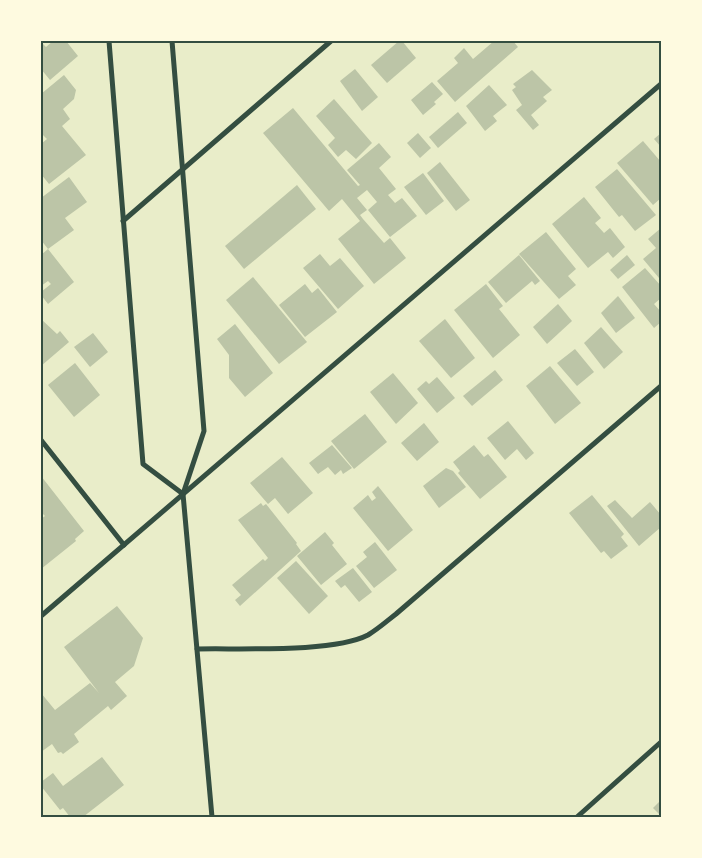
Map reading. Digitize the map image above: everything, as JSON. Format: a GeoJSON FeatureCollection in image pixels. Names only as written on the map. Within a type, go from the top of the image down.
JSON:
{"type":"FeatureCollection","features":[{"type":"Feature","properties":{"kind":"street"},"geometry":{"type":"LineString","coordinates":[[109,41],[143,464],[183,494]]}},
{"type":"Feature","properties":{"kind":"street"},"geometry":{"type":"LineString","coordinates":[[172,41],[204,431],[183,494],[212,817]]}},
{"type":"Feature","properties":{"kind":"street"},"geometry":{"type":"LineString","coordinates":[[123,221],[331,41]]}},
{"type":"Feature","properties":{"kind":"street"},"geometry":{"type":"LineString","coordinates":[[41,616],[661,84]]}},
{"type":"Feature","properties":{"kind":"street"},"geometry":{"type":"LineString","coordinates":[[197,650],[323,646],[348,642],[368,634],[396,614],[661,386]]}},
{"type":"Feature","properties":{"kind":"street"},"geometry":{"type":"LineString","coordinates":[[41,440],[124,545]]}},
{"type":"Feature","properties":{"kind":"street"},"geometry":{"type":"LineString","coordinates":[[577,817],[661,742]]}},
{"type":"Feature","properties":{"kind":"building"},"geometry":{"type":"Polygon","coordinates":[[[53,41],[66,41],[78,56],[50,80],[41,69],[41,46],[43,44],[46,47],[53,41]]]}},
{"type":"Feature","properties":{"kind":"building"},"geometry":{"type":"Polygon","coordinates":[[[399,41],[402,41],[416,58],[387,83],[371,65],[399,41]]]}},
{"type":"Feature","properties":{"kind":"building"},"geometry":{"type":"Polygon","coordinates":[[[494,41],[513,41],[518,47],[455,102],[437,81],[458,63],[454,58],[464,48],[473,59],[494,41]]]}},
{"type":"Feature","properties":{"kind":"building"},"geometry":{"type":"Polygon","coordinates":[[[355,69],[378,97],[362,111],[340,81],[355,69]]]}},
{"type":"Feature","properties":{"kind":"building"},"geometry":{"type":"Polygon","coordinates":[[[532,70],[552,90],[543,97],[547,101],[531,115],[539,125],[533,130],[516,110],[522,105],[512,90],[516,87],[513,84],[532,70]]]}},
{"type":"Feature","properties":{"kind":"building"},"geometry":{"type":"Polygon","coordinates":[[[64,75],[76,90],[74,99],[63,109],[70,119],[62,126],[86,155],[49,184],[41,174],[41,144],[47,139],[41,133],[41,94],[64,75]]]}},
{"type":"Feature","properties":{"kind":"building"},"geometry":{"type":"Polygon","coordinates":[[[432,82],[443,94],[434,102],[436,104],[423,115],[411,100],[432,82]]]}},
{"type":"Feature","properties":{"kind":"building"},"geometry":{"type":"Polygon","coordinates":[[[489,85],[507,105],[493,116],[497,121],[485,131],[466,106],[489,85]]]}},
{"type":"Feature","properties":{"kind":"building"},"geometry":{"type":"Polygon","coordinates":[[[334,99],[372,143],[356,159],[346,150],[338,157],[328,145],[335,138],[316,116],[334,99]]]}},
{"type":"Feature","properties":{"kind":"building"},"geometry":{"type":"Polygon","coordinates":[[[293,108],[358,186],[360,185],[347,170],[379,143],[391,157],[379,168],[396,189],[388,195],[395,203],[402,198],[417,216],[390,237],[368,210],[377,202],[367,190],[357,198],[367,210],[360,215],[363,219],[384,243],[390,238],[406,258],[374,284],[338,239],[360,221],[342,199],[329,211],[263,133],[293,108]]]}},
{"type":"Feature","properties":{"kind":"building"},"geometry":{"type":"Polygon","coordinates":[[[458,112],[467,123],[438,148],[429,137],[458,112]]]}},
{"type":"Feature","properties":{"kind":"building"},"geometry":{"type":"Polygon","coordinates":[[[418,133],[431,148],[420,158],[407,143],[418,133]]]}},
{"type":"Feature","properties":{"kind":"building"},"geometry":{"type":"Polygon","coordinates":[[[661,133],[661,147],[654,139],[661,133]]]}},
{"type":"Feature","properties":{"kind":"building"},"geometry":{"type":"Polygon","coordinates":[[[643,141],[661,162],[661,198],[653,205],[617,163],[643,141]]]}},
{"type":"Feature","properties":{"kind":"building"},"geometry":{"type":"Polygon","coordinates":[[[440,162],[470,200],[456,211],[427,173],[440,162]]]}},
{"type":"Feature","properties":{"kind":"building"},"geometry":{"type":"Polygon","coordinates":[[[617,169],[656,215],[635,231],[622,215],[619,217],[595,187],[617,169]]]}},
{"type":"Feature","properties":{"kind":"building"},"geometry":{"type":"Polygon","coordinates":[[[423,173],[444,201],[426,215],[404,187],[423,173]]]}},
{"type":"Feature","properties":{"kind":"building"},"geometry":{"type":"Polygon","coordinates":[[[69,177],[87,202],[65,218],[74,230],[48,249],[41,240],[41,198],[69,177]]]}},
{"type":"Feature","properties":{"kind":"building"},"geometry":{"type":"Polygon","coordinates":[[[297,185],[316,209],[244,269],[225,246],[297,185]]]}},
{"type":"Feature","properties":{"kind":"building"},"geometry":{"type":"Polygon","coordinates":[[[584,197],[601,218],[595,223],[604,233],[610,228],[625,247],[613,258],[608,252],[588,268],[552,224],[584,197]]]}},
{"type":"Feature","properties":{"kind":"building"},"geometry":{"type":"Polygon","coordinates":[[[661,228],[661,276],[659,278],[643,259],[656,248],[648,239],[661,228]]]}},
{"type":"Feature","properties":{"kind":"building"},"geometry":{"type":"Polygon","coordinates":[[[546,232],[576,269],[568,276],[576,285],[559,299],[519,254],[546,232]]]}},
{"type":"Feature","properties":{"kind":"building"},"geometry":{"type":"Polygon","coordinates":[[[48,249],[74,282],[48,304],[41,295],[41,292],[51,284],[48,281],[41,286],[41,255],[48,249]]]}},
{"type":"Feature","properties":{"kind":"building"},"geometry":{"type":"Polygon","coordinates":[[[320,254],[330,266],[340,258],[364,286],[338,309],[303,268],[320,254]]]}},
{"type":"Feature","properties":{"kind":"building"},"geometry":{"type":"Polygon","coordinates":[[[519,255],[540,281],[535,285],[532,281],[506,303],[488,282],[519,255]]]}},
{"type":"Feature","properties":{"kind":"building"},"geometry":{"type":"Polygon","coordinates":[[[627,255],[635,265],[618,279],[610,270],[627,255]]]}},
{"type":"Feature","properties":{"kind":"building"},"geometry":{"type":"Polygon","coordinates":[[[645,268],[661,286],[661,298],[654,304],[661,312],[661,322],[654,328],[622,287],[645,268]]]}},
{"type":"Feature","properties":{"kind":"building"},"geometry":{"type":"Polygon","coordinates":[[[253,277],[307,342],[279,364],[226,300],[253,277]]]}},
{"type":"Feature","properties":{"kind":"building"},"geometry":{"type":"Polygon","coordinates":[[[305,284],[312,293],[318,288],[337,312],[305,337],[279,305],[305,284]]]}},
{"type":"Feature","properties":{"kind":"building"},"geometry":{"type":"Polygon","coordinates":[[[486,284],[503,306],[499,309],[520,335],[493,358],[454,310],[486,284]]]}},
{"type":"Feature","properties":{"kind":"building"},"geometry":{"type":"Polygon","coordinates":[[[618,296],[635,318],[616,333],[601,313],[618,296]]]}},
{"type":"Feature","properties":{"kind":"building"},"geometry":{"type":"Polygon","coordinates":[[[558,304],[572,321],[547,344],[533,327],[558,304]]]}},
{"type":"Feature","properties":{"kind":"building"},"geometry":{"type":"Polygon","coordinates":[[[41,319],[57,334],[60,331],[69,342],[41,366],[41,319]]]}},
{"type":"Feature","properties":{"kind":"building"},"geometry":{"type":"Polygon","coordinates":[[[445,319],[475,358],[451,378],[419,341],[445,319]]]}},
{"type":"Feature","properties":{"kind":"building"},"geometry":{"type":"Polygon","coordinates":[[[235,324],[273,373],[245,397],[229,378],[229,355],[217,339],[235,324]]]}},
{"type":"Feature","properties":{"kind":"building"},"geometry":{"type":"Polygon","coordinates":[[[601,327],[623,352],[604,369],[584,343],[601,327]]]}},
{"type":"Feature","properties":{"kind":"building"},"geometry":{"type":"Polygon","coordinates":[[[93,333],[108,352],[90,367],[74,347],[93,333]]]}},
{"type":"Feature","properties":{"kind":"building"},"geometry":{"type":"Polygon","coordinates":[[[575,349],[594,372],[577,386],[557,363],[575,349]]]}},
{"type":"Feature","properties":{"kind":"building"},"geometry":{"type":"Polygon","coordinates":[[[75,363],[100,395],[74,417],[48,385],[75,363]]]}},
{"type":"Feature","properties":{"kind":"building"},"geometry":{"type":"Polygon","coordinates":[[[550,366],[581,403],[555,424],[526,386],[550,366]]]}},
{"type":"Feature","properties":{"kind":"building"},"geometry":{"type":"Polygon","coordinates":[[[495,370],[503,380],[472,406],[463,396],[495,370]]]}},
{"type":"Feature","properties":{"kind":"building"},"geometry":{"type":"Polygon","coordinates":[[[393,373],[418,403],[396,424],[370,392],[393,373]]]}},
{"type":"Feature","properties":{"kind":"building"},"geometry":{"type":"Polygon","coordinates":[[[437,377],[455,398],[437,413],[417,389],[426,381],[429,384],[437,377]]]}},
{"type":"Feature","properties":{"kind":"building"},"geometry":{"type":"Polygon","coordinates":[[[365,414],[387,442],[354,469],[331,441],[365,414]]]}},
{"type":"Feature","properties":{"kind":"building"},"geometry":{"type":"Polygon","coordinates":[[[508,421],[534,453],[526,460],[517,449],[505,460],[487,438],[508,421]]]}},
{"type":"Feature","properties":{"kind":"building"},"geometry":{"type":"Polygon","coordinates":[[[424,423],[439,442],[417,461],[401,443],[424,423]]]}},
{"type":"Feature","properties":{"kind":"building"},"geometry":{"type":"Polygon","coordinates":[[[332,445],[352,468],[343,474],[341,470],[335,475],[328,467],[318,474],[309,463],[332,445]]]}},
{"type":"Feature","properties":{"kind":"building"},"geometry":{"type":"Polygon","coordinates":[[[474,445],[484,457],[488,454],[507,477],[480,499],[458,473],[460,471],[453,462],[474,445]]]}},
{"type":"Feature","properties":{"kind":"building"},"geometry":{"type":"Polygon","coordinates":[[[282,457],[313,493],[288,514],[275,498],[268,504],[250,483],[282,457]]]}},
{"type":"Feature","properties":{"kind":"building"},"geometry":{"type":"Polygon","coordinates":[[[446,468],[453,471],[466,487],[439,508],[423,486],[446,468]]]}},
{"type":"Feature","properties":{"kind":"building"},"geometry":{"type":"Polygon","coordinates":[[[41,476],[84,531],[75,539],[76,541],[41,569],[41,519],[45,516],[41,512],[41,476]]]}},
{"type":"Feature","properties":{"kind":"building"},"geometry":{"type":"Polygon","coordinates":[[[378,486],[413,530],[388,551],[353,508],[368,495],[372,501],[376,498],[372,492],[378,486]]]}},
{"type":"Feature","properties":{"kind":"building"},"geometry":{"type":"Polygon","coordinates":[[[592,495],[624,534],[621,537],[628,546],[611,559],[604,551],[601,553],[569,513],[592,495]]]}},
{"type":"Feature","properties":{"kind":"building"},"geometry":{"type":"Polygon","coordinates":[[[615,500],[632,518],[650,502],[661,515],[661,527],[639,546],[607,506],[615,500]]]}},
{"type":"Feature","properties":{"kind":"building"},"geometry":{"type":"Polygon","coordinates":[[[261,503],[263,506],[266,504],[297,543],[301,551],[240,606],[235,600],[241,595],[232,585],[263,559],[265,561],[268,558],[238,520],[261,503]]]}},
{"type":"Feature","properties":{"kind":"building"},"geometry":{"type":"Polygon","coordinates":[[[325,532],[334,543],[332,545],[347,564],[321,585],[297,556],[325,532]]]}},
{"type":"Feature","properties":{"kind":"building"},"geometry":{"type":"Polygon","coordinates":[[[375,542],[397,570],[374,588],[356,566],[367,557],[363,552],[375,542]]]}},
{"type":"Feature","properties":{"kind":"building"},"geometry":{"type":"Polygon","coordinates":[[[296,561],[328,596],[309,614],[277,578],[296,561]]]}},
{"type":"Feature","properties":{"kind":"building"},"geometry":{"type":"Polygon","coordinates":[[[353,568],[372,592],[359,602],[345,585],[341,588],[335,581],[353,568]]]}},
{"type":"Feature","properties":{"kind":"building"},"geometry":{"type":"Polygon","coordinates":[[[117,606],[143,638],[134,666],[115,682],[127,696],[111,710],[108,706],[74,734],[79,742],[63,754],[61,752],[58,753],[52,744],[41,752],[41,693],[55,710],[90,683],[99,693],[64,647],[117,606]]]}},
{"type":"Feature","properties":{"kind":"building"},"geometry":{"type":"Polygon","coordinates":[[[102,757],[124,785],[83,817],[70,817],[63,808],[60,810],[41,786],[41,782],[53,773],[63,786],[102,757]]]}},
{"type":"Feature","properties":{"kind":"building"},"geometry":{"type":"Polygon","coordinates":[[[661,800],[661,816],[653,808],[661,800]]]}}]}
